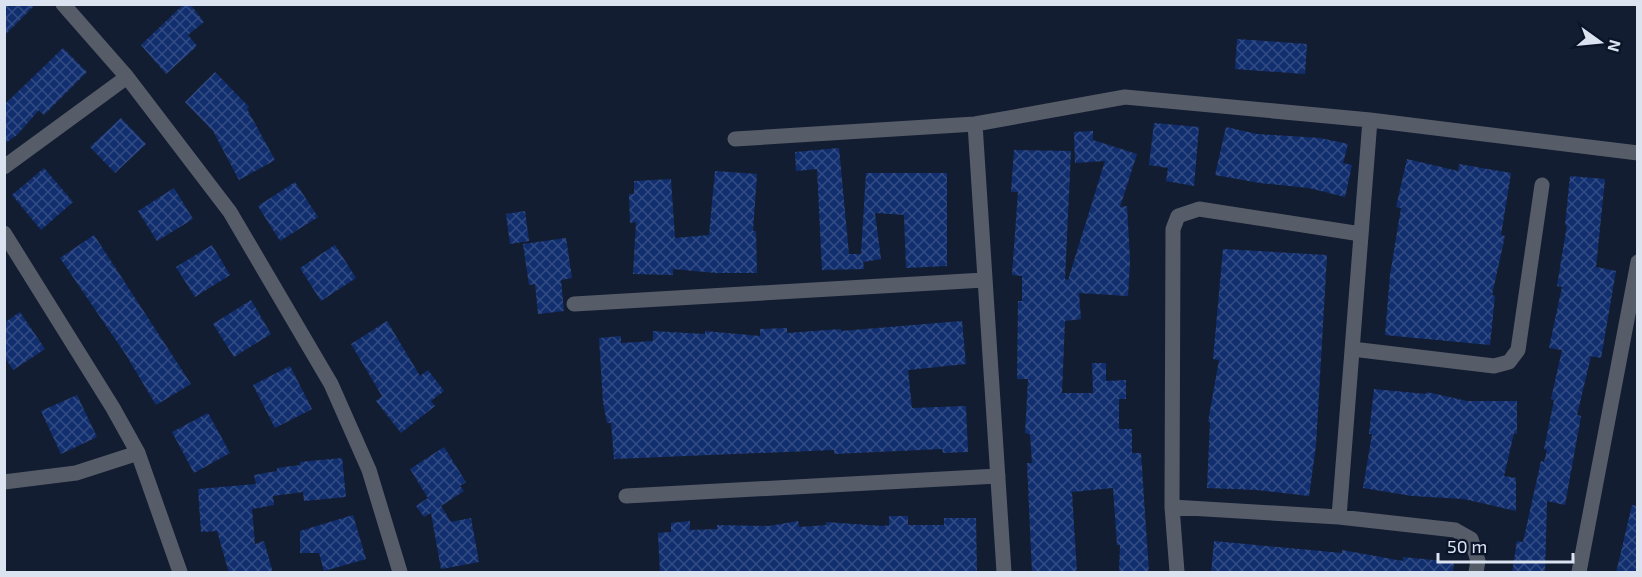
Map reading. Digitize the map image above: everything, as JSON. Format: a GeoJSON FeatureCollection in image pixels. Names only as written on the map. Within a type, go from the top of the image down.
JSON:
{"type":"FeatureCollection","features":[{"type":"Feature","properties":{"kind":"street"},"geometry":{"type":"LineString","coordinates":[[63,4],[127,77],[230,212],[331,384],[369,470],[400,573]]}},
{"type":"Feature","properties":{"kind":"street"},"geometry":{"type":"LineString","coordinates":[[4,167],[127,77]]}},
{"type":"Feature","properties":{"kind":"street"},"geometry":{"type":"LineString","coordinates":[[735,139],[975,124],[1125,97],[1370,120],[1638,153]]}},
{"type":"Feature","properties":{"kind":"street"},"geometry":{"type":"LineString","coordinates":[[1338,516],[1370,120]]}},
{"type":"Feature","properties":{"kind":"street"},"geometry":{"type":"LineString","coordinates":[[975,124],[1004,573]]}},
{"type":"Feature","properties":{"kind":"street"},"geometry":{"type":"LineString","coordinates":[[1352,349],[1494,366],[1509,362],[1518,350],[1542,184]]}},
{"type":"Feature","properties":{"kind":"street"},"geometry":{"type":"LineString","coordinates":[[1177,573],[1172,507],[1173,229],[1178,216],[1199,209],[1361,234]]}},
{"type":"Feature","properties":{"kind":"street"},"geometry":{"type":"LineString","coordinates":[[4,233],[113,408],[138,453],[180,573]]}},
{"type":"Feature","properties":{"kind":"street"},"geometry":{"type":"LineString","coordinates":[[1579,573],[1638,262]]}},
{"type":"Feature","properties":{"kind":"street"},"geometry":{"type":"LineString","coordinates":[[574,304],[984,280]]}},
{"type":"Feature","properties":{"kind":"street"},"geometry":{"type":"LineString","coordinates":[[4,482],[76,472],[138,453]]}},
{"type":"Feature","properties":{"kind":"street"},"geometry":{"type":"LineString","coordinates":[[626,496],[998,476]]}},
{"type":"Feature","properties":{"kind":"street"},"geometry":{"type":"LineString","coordinates":[[1172,507],[1338,516],[1455,530],[1471,539],[1478,561],[1476,573]]}},
{"type":"Feature","properties":{"kind":"building"},"geometry":{"type":"Polygon","coordinates":[[[4,4],[36,4],[4,36],[4,4]]]}},
{"type":"Feature","properties":{"kind":"building"},"geometry":{"type":"Polygon","coordinates":[[[184,4],[190,4],[204,22],[188,35],[197,46],[166,74],[141,45],[184,4]]]}},
{"type":"Feature","properties":{"kind":"building"},"geometry":{"type":"Polygon","coordinates":[[[1237,39],[1307,44],[1305,74],[1235,69],[1237,39]]]}},
{"type":"Feature","properties":{"kind":"building"},"geometry":{"type":"Polygon","coordinates":[[[63,48],[87,72],[44,115],[39,110],[17,135],[4,144],[4,105],[63,48]]]}},
{"type":"Feature","properties":{"kind":"building"},"geometry":{"type":"Polygon","coordinates":[[[215,72],[249,107],[247,109],[275,160],[239,180],[213,131],[185,102],[215,72]]]}},
{"type":"Feature","properties":{"kind":"building"},"geometry":{"type":"Polygon","coordinates":[[[121,118],[146,144],[115,173],[90,147],[121,118]]]}},
{"type":"Feature","properties":{"kind":"building"},"geometry":{"type":"Polygon","coordinates":[[[1154,123],[1199,127],[1194,186],[1166,181],[1168,168],[1149,165],[1154,123]]]}},
{"type":"Feature","properties":{"kind":"building"},"geometry":{"type":"Polygon","coordinates":[[[1226,127],[1257,134],[1320,138],[1348,144],[1343,163],[1352,165],[1345,197],[1309,188],[1215,175],[1226,127]]]}},
{"type":"Feature","properties":{"kind":"building"},"geometry":{"type":"Polygon","coordinates":[[[1093,131],[1093,140],[1137,154],[1120,207],[1127,206],[1130,261],[1128,296],[1079,293],[1081,319],[1065,321],[1062,393],[1093,393],[1092,363],[1106,363],[1106,381],[1126,380],[1126,399],[1119,399],[1119,429],[1132,429],[1132,453],[1141,453],[1149,573],[1119,573],[1120,545],[1117,545],[1113,488],[1072,492],[1077,573],[1032,573],[1027,463],[1032,463],[1030,434],[1025,433],[1028,379],[1017,379],[1018,301],[1022,301],[1022,276],[1012,275],[1018,192],[1011,192],[1014,150],[1071,151],[1065,279],[1068,280],[1105,161],[1075,163],[1074,132],[1093,131]]]}},
{"type":"Feature","properties":{"kind":"building"},"geometry":{"type":"Polygon","coordinates":[[[839,148],[849,254],[861,254],[866,173],[947,173],[947,266],[906,268],[904,215],[875,213],[881,259],[863,262],[864,269],[822,270],[817,169],[796,171],[795,152],[839,148]]]}},
{"type":"Feature","properties":{"kind":"building"},"geometry":{"type":"Polygon","coordinates":[[[1407,159],[1458,171],[1459,164],[1511,173],[1501,235],[1505,236],[1492,295],[1495,296],[1490,345],[1385,335],[1390,275],[1401,208],[1396,207],[1407,159]]]}},
{"type":"Feature","properties":{"kind":"building"},"geometry":{"type":"Polygon","coordinates":[[[44,168],[73,202],[41,230],[12,195],[44,168]]]}},
{"type":"Feature","properties":{"kind":"building"},"geometry":{"type":"Polygon","coordinates":[[[715,171],[757,174],[753,231],[756,231],[757,273],[716,273],[673,269],[673,275],[633,274],[636,222],[630,223],[629,194],[634,194],[634,181],[671,179],[675,238],[709,235],[715,171]]]}},
{"type":"Feature","properties":{"kind":"building"},"geometry":{"type":"Polygon","coordinates":[[[1570,176],[1605,179],[1596,267],[1616,271],[1601,358],[1591,356],[1577,415],[1581,416],[1565,505],[1547,501],[1545,573],[1512,573],[1517,541],[1523,542],[1541,461],[1544,462],[1547,450],[1544,449],[1554,400],[1551,399],[1562,350],[1549,348],[1562,287],[1557,286],[1567,225],[1565,225],[1570,176]]]}},
{"type":"Feature","properties":{"kind":"building"},"geometry":{"type":"Polygon","coordinates":[[[295,182],[318,217],[280,241],[258,206],[295,182]]]}},
{"type":"Feature","properties":{"kind":"building"},"geometry":{"type":"Polygon","coordinates":[[[174,188],[193,219],[157,241],[138,211],[174,188]]]}},
{"type":"Feature","properties":{"kind":"building"},"geometry":{"type":"Polygon","coordinates":[[[525,211],[529,241],[510,244],[506,214],[525,211]]]}},
{"type":"Feature","properties":{"kind":"building"},"geometry":{"type":"Polygon","coordinates":[[[94,235],[191,384],[156,405],[126,355],[60,258],[94,235]]]}},
{"type":"Feature","properties":{"kind":"building"},"geometry":{"type":"Polygon","coordinates":[[[566,238],[572,278],[561,280],[564,311],[538,314],[535,284],[529,285],[523,244],[566,238]]]}},
{"type":"Feature","properties":{"kind":"building"},"geometry":{"type":"Polygon","coordinates":[[[212,245],[230,275],[195,297],[176,267],[212,245]]]}},
{"type":"Feature","properties":{"kind":"building"},"geometry":{"type":"Polygon","coordinates":[[[335,245],[356,278],[321,301],[300,268],[335,245]]]}},
{"type":"Feature","properties":{"kind":"building"},"geometry":{"type":"Polygon","coordinates":[[[1223,249],[1327,255],[1316,445],[1309,496],[1257,490],[1207,488],[1210,422],[1208,422],[1219,360],[1213,359],[1223,249]]]}},
{"type":"Feature","properties":{"kind":"building"},"geometry":{"type":"Polygon","coordinates":[[[251,300],[271,334],[234,357],[213,324],[251,300]]]}},
{"type":"Feature","properties":{"kind":"building"},"geometry":{"type":"Polygon","coordinates":[[[20,312],[45,349],[13,370],[4,356],[4,323],[20,312]]]}},
{"type":"Feature","properties":{"kind":"building"},"geometry":{"type":"Polygon","coordinates":[[[387,321],[420,376],[428,370],[444,391],[431,401],[435,406],[401,433],[376,401],[382,396],[351,344],[387,321]]]}},
{"type":"Feature","properties":{"kind":"building"},"geometry":{"type":"Polygon","coordinates":[[[962,321],[966,364],[908,370],[912,408],[966,406],[968,452],[943,453],[942,449],[834,454],[834,450],[614,459],[611,423],[607,423],[603,402],[599,338],[621,336],[621,343],[653,341],[653,331],[705,334],[705,331],[760,336],[760,329],[787,328],[787,333],[841,329],[841,331],[962,321]]]}},
{"type":"Feature","properties":{"kind":"building"},"geometry":{"type":"Polygon","coordinates":[[[290,366],[312,409],[275,428],[253,385],[290,366]]]}},
{"type":"Feature","properties":{"kind":"building"},"geometry":{"type":"Polygon","coordinates":[[[1374,389],[1426,394],[1427,392],[1467,401],[1517,401],[1517,434],[1514,433],[1504,476],[1516,478],[1516,511],[1464,499],[1412,496],[1363,488],[1372,434],[1369,434],[1374,389]]]}},
{"type":"Feature","properties":{"kind":"building"},"geometry":{"type":"Polygon","coordinates":[[[77,395],[97,437],[61,454],[41,411],[77,395]]]}},
{"type":"Feature","properties":{"kind":"building"},"geometry":{"type":"Polygon","coordinates":[[[208,413],[230,453],[194,473],[172,432],[208,413]]]}},
{"type":"Feature","properties":{"kind":"building"},"geometry":{"type":"Polygon","coordinates":[[[444,447],[466,482],[460,486],[464,491],[441,506],[451,522],[471,518],[479,562],[441,569],[431,513],[424,517],[416,506],[428,498],[410,469],[444,447]]]}},
{"type":"Feature","properties":{"kind":"building"},"geometry":{"type":"Polygon","coordinates":[[[342,458],[346,497],[304,501],[303,492],[273,496],[274,505],[252,509],[255,544],[264,541],[273,573],[229,573],[217,531],[201,532],[198,489],[256,484],[254,475],[277,471],[277,468],[300,465],[300,462],[342,458]]]}},
{"type":"Feature","properties":{"kind":"building"},"geometry":{"type":"Polygon","coordinates":[[[1632,505],[1638,506],[1638,573],[1616,573],[1632,505]]]}},
{"type":"Feature","properties":{"kind":"building"},"geometry":{"type":"Polygon","coordinates":[[[353,515],[366,559],[324,571],[319,553],[300,553],[300,531],[353,515]]]}},
{"type":"Feature","properties":{"kind":"building"},"geometry":{"type":"Polygon","coordinates":[[[889,516],[908,516],[908,525],[944,525],[944,518],[976,518],[977,573],[660,573],[658,533],[671,532],[671,523],[690,521],[690,530],[717,529],[717,525],[769,526],[798,521],[799,527],[826,525],[826,522],[883,526],[889,525],[889,516]]]}},
{"type":"Feature","properties":{"kind":"building"},"geometry":{"type":"Polygon","coordinates":[[[1214,541],[1342,553],[1342,550],[1403,561],[1403,557],[1454,562],[1453,573],[1211,573],[1214,541]]]}}]}
